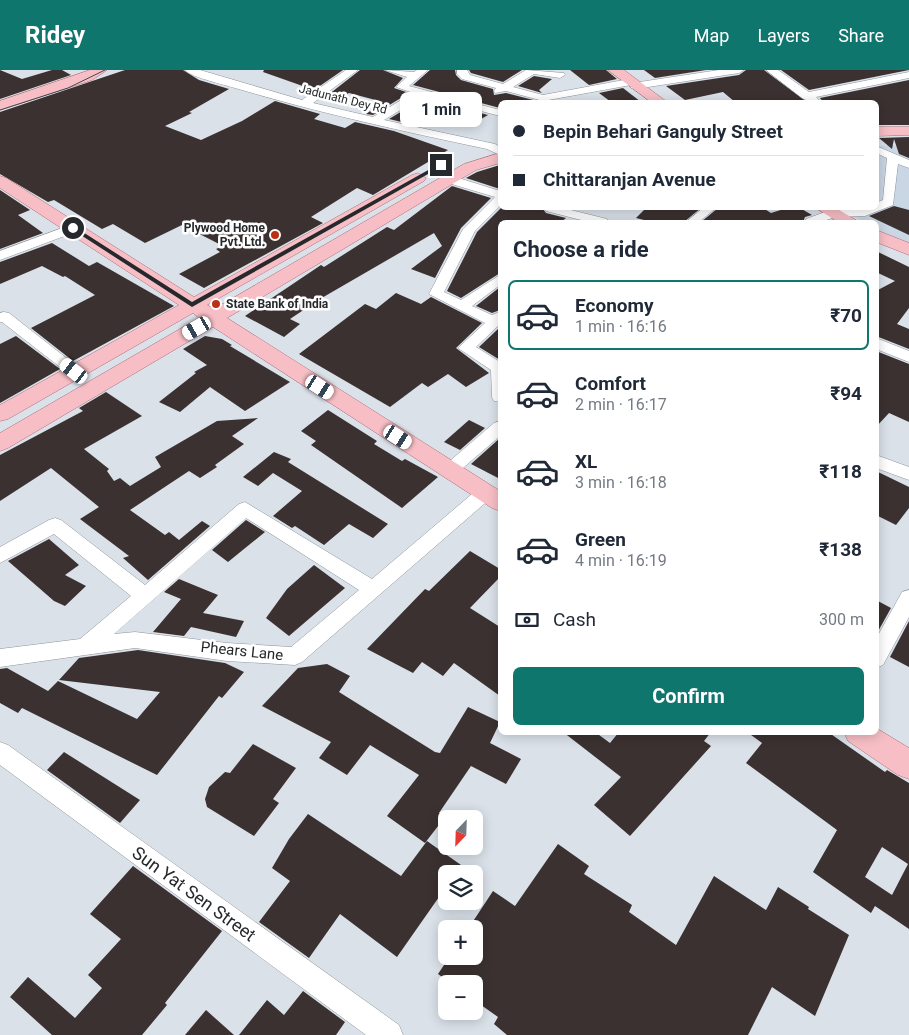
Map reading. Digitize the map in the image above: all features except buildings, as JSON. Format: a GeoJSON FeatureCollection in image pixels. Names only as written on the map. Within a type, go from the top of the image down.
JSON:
{"type":"FeatureCollection","features":[{"type":"Feature","properties":{"kind":"main road"},"geometry":{"type":"LineString","coordinates":[[0,106],[87,77],[100,70]]}},
{"type":"Feature","properties":{"kind":"main road"},"geometry":{"type":"LineString","coordinates":[[615,70],[657,100]]}},
{"type":"Feature","properties":{"kind":"main road"},"geometry":{"type":"LineString","coordinates":[[879,132],[909,131]]}},
{"type":"Feature","properties":{"kind":"main road"},"geometry":{"type":"LineString","coordinates":[[879,145],[909,144]]}},
{"type":"Feature","properties":{"kind":"main road"},"geometry":{"type":"LineString","coordinates":[[0,443],[498,150]]}},
{"type":"Feature","properties":{"kind":"main road"},"geometry":{"type":"LineString","coordinates":[[0,414],[458,155],[498,150]]}},
{"type":"Feature","properties":{"kind":"main road"},"geometry":{"type":"LineString","coordinates":[[0,181],[492,498]]}},
{"type":"Feature","properties":{"kind":"main road"},"geometry":{"type":"LineString","coordinates":[[828,210],[846,220]]}},
{"type":"Feature","properties":{"kind":"main road"},"geometry":{"type":"LineString","coordinates":[[879,236],[909,250]]}},
{"type":"Feature","properties":{"kind":"main road"},"geometry":{"type":"LineString","coordinates":[[863,735],[909,765]]}},
{"type":"Feature","properties":{"kind":"street","name":"Jadunath Dey Rd"},"geometry":{"type":"LineString","coordinates":[[190,70],[304,104],[373,122],[498,150]]}},
{"type":"Feature","properties":{"kind":"street"},"geometry":{"type":"LineString","coordinates":[[304,104],[353,70]]}},
{"type":"Feature","properties":{"kind":"street"},"geometry":{"type":"LineString","coordinates":[[390,70],[420,73]]}},
{"type":"Feature","properties":{"kind":"street"},"geometry":{"type":"LineString","coordinates":[[462,70],[462,74],[466,77],[543,98],[739,70]]}},
{"type":"Feature","properties":{"kind":"street"},"geometry":{"type":"LineString","coordinates":[[771,70],[813,100]]}},
{"type":"Feature","properties":{"kind":"street"},"geometry":{"type":"LineString","coordinates":[[471,105],[505,88],[532,71],[564,73]]}},
{"type":"Feature","properties":{"kind":"street"},"geometry":{"type":"LineString","coordinates":[[215,78],[228,72]]}},
{"type":"Feature","properties":{"kind":"street"},"geometry":{"type":"LineString","coordinates":[[420,73],[401,87],[498,112]]}},
{"type":"Feature","properties":{"kind":"street"},"geometry":{"type":"LineString","coordinates":[[543,98],[545,88],[564,73]]}},
{"type":"Feature","properties":{"kind":"street"},"geometry":{"type":"LineString","coordinates":[[806,96],[883,82],[909,75]]}},
{"type":"Feature","properties":{"kind":"street"},"geometry":{"type":"LineString","coordinates":[[883,82],[900,88]]}},
{"type":"Feature","properties":{"kind":"street"},"geometry":{"type":"LineString","coordinates":[[373,122],[423,92]]}},
{"type":"Feature","properties":{"kind":"street"},"geometry":{"type":"LineString","coordinates":[[879,150],[909,164]]}},
{"type":"Feature","properties":{"kind":"street"},"geometry":{"type":"LineString","coordinates":[[879,206],[889,202],[893,156]]}},
{"type":"Feature","properties":{"kind":"street"},"geometry":{"type":"LineString","coordinates":[[449,179],[498,194]]}},
{"type":"Feature","properties":{"kind":"street"},"geometry":{"type":"LineString","coordinates":[[498,201],[469,229],[436,294],[497,319],[466,348],[498,368]]}},
{"type":"Feature","properties":{"kind":"street"},"geometry":{"type":"LineString","coordinates":[[554,210],[572,219]]}},
{"type":"Feature","properties":{"kind":"street"},"geometry":{"type":"LineString","coordinates":[[695,220],[707,210]]}},
{"type":"Feature","properties":{"kind":"street"},"geometry":{"type":"LineString","coordinates":[[814,220],[828,210],[864,212],[869,210]]}},
{"type":"Feature","properties":{"kind":"street"},"geometry":{"type":"LineString","coordinates":[[0,256],[73,228]]}},
{"type":"Feature","properties":{"kind":"street"},"geometry":{"type":"LineString","coordinates":[[462,306],[498,280]]}},
{"type":"Feature","properties":{"kind":"street"},"geometry":{"type":"LineString","coordinates":[[0,318],[4,316],[74,371]]}},
{"type":"Feature","properties":{"kind":"street"},"geometry":{"type":"LineString","coordinates":[[879,344],[909,357]]}},
{"type":"Feature","properties":{"kind":"street"},"geometry":{"type":"LineString","coordinates":[[450,470],[498,429]]}},
{"type":"Feature","properties":{"kind":"street"},"geometry":{"type":"LineString","coordinates":[[879,462],[909,474]]}},
{"type":"Feature","properties":{"kind":"street","name":"Phears Lane"},"geometry":{"type":"LineString","coordinates":[[0,658],[134,640],[227,652],[295,656],[373,589],[492,498]]}},
{"type":"Feature","properties":{"kind":"street"},"geometry":{"type":"LineString","coordinates":[[85,647],[245,509],[373,589]]}},
{"type":"Feature","properties":{"kind":"street"},"geometry":{"type":"LineString","coordinates":[[0,556],[55,525],[145,596]]}},
{"type":"Feature","properties":{"kind":"street"},"geometry":{"type":"LineString","coordinates":[[879,653],[909,598]]}},
{"type":"Feature","properties":{"kind":"street","name":"Sun Yat Sen Street"},"geometry":{"type":"LineString","coordinates":[[0,752],[389,1035]]}},
{"type":"Feature","properties":{"kind":"shaded area"},"geometry":{"type":"Polygon","coordinates":[[[909,145],[909,245],[879,230],[879,220],[861,220],[844,210],[879,210],[879,146],[909,145]]]}},
{"type":"Feature","properties":{"kind":"tram line"},"geometry":{"type":"LineString","coordinates":[[0,110],[68,88],[105,70]]}},
{"type":"Feature","properties":{"kind":"place","name":"Plywood Home Pvt. Ltd."},"geometry":{"type":"Point","coordinates":[275,235]}},
{"type":"Feature","properties":{"kind":"place","name":"State Bank of India"},"geometry":{"type":"Point","coordinates":[216,304]}},
{"type":"Feature","properties":{"kind":"route"},"geometry":{"type":"LineString","coordinates":[[73,228],[192,305],[441,165]]}}]}
